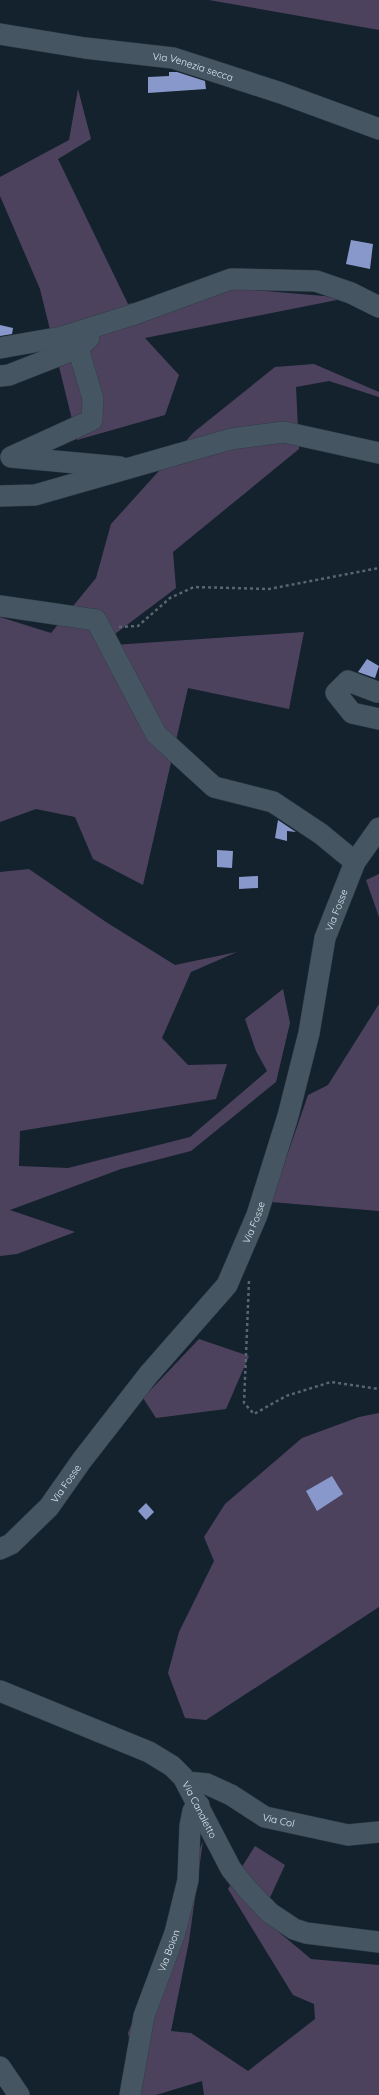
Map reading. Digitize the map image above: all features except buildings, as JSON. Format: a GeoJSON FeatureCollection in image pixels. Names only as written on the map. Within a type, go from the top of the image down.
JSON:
{"type":"FeatureCollection","features":[{"type":"Feature","properties":{"kind":"street","name":"Via Venezia secca"},"geometry":{"type":"LineString","coordinates":[[0,34],[85,48],[173,58],[280,93],[379,129]]}},
{"type":"Feature","properties":{"kind":"street"},"geometry":{"type":"LineString","coordinates":[[0,348],[62,337],[231,279],[316,281],[351,293],[379,307]]}},
{"type":"Feature","properties":{"kind":"street"},"geometry":{"type":"LineString","coordinates":[[0,376],[9,375],[78,348],[106,323]]}},
{"type":"Feature","properties":{"kind":"street"},"geometry":{"type":"LineString","coordinates":[[78,348],[93,399],[92,420],[10,456],[135,468]]}},
{"type":"Feature","properties":{"kind":"street"},"geometry":{"type":"LineString","coordinates":[[0,496],[35,495],[135,468],[231,439],[284,432],[379,453]]}},
{"type":"Feature","properties":{"kind":"street"},"geometry":{"type":"LineString","coordinates":[[0,606],[96,620],[156,734],[214,787],[273,802],[321,834],[355,862]]}},
{"type":"Feature","properties":{"kind":"street"},"geometry":{"type":"LineString","coordinates":[[377,692],[348,681],[336,693],[352,714],[379,719]]}},
{"type":"Feature","properties":{"kind":"street","name":"Via Fosse"},"geometry":{"type":"LineString","coordinates":[[0,1549],[11,1544],[49,1507],[82,1460],[149,1374],[227,1285],[257,1215],[288,1116],[310,1033],[325,938],[355,862],[379,828]]}},
{"type":"Feature","properties":{"kind":"street","name":"Via Canaletto"},"geometry":{"type":"LineString","coordinates":[[0,1691],[149,1752],[172,1766],[186,1782],[231,1869],[248,1890],[270,1913],[294,1928],[306,1933],[379,1942]]}},
{"type":"Feature","properties":{"kind":"street","name":"Via Col"},"geometry":{"type":"LineString","coordinates":[[186,1782],[207,1784],[231,1795],[265,1817],[348,1835],[379,1832]]}},
{"type":"Feature","properties":{"kind":"street","name":"Via Boion"},"geometry":{"type":"LineString","coordinates":[[130,2095],[144,2016],[175,1933],[188,1880],[190,1826],[193,1811],[199,1805]]}},
{"type":"Feature","properties":{"kind":"street"},"geometry":{"type":"LineString","coordinates":[[0,2067],[19,2095]]}},
{"type":"Feature","properties":{"kind":"path"},"geometry":{"type":"LineString","coordinates":[[100,628],[138,626],[170,598],[194,587],[269,589],[379,568]]}},
{"type":"Feature","properties":{"kind":"path"},"geometry":{"type":"LineString","coordinates":[[249,1278],[244,1402],[254,1414],[286,1396],[331,1382],[379,1389]]}},
{"type":"Feature","properties":{"kind":"shaded area"},"geometry":{"type":"Polygon","coordinates":[[[209,0],[379,0],[379,30],[209,0]]]}},
{"type":"Feature","properties":{"kind":"shaded area"},"geometry":{"type":"Polygon","coordinates":[[[78,89],[91,139],[58,159],[128,304],[208,286],[347,298],[145,338],[179,375],[165,415],[77,440],[40,289],[0,196],[0,177],[69,140],[78,89]]]}},
{"type":"Feature","properties":{"kind":"shaded area"},"geometry":{"type":"Polygon","coordinates":[[[314,364],[379,392],[379,397],[329,381],[296,387],[299,449],[173,552],[176,588],[99,646],[304,632],[289,709],[188,688],[143,885],[93,859],[75,817],[36,809],[0,822],[0,617],[51,633],[96,578],[111,524],[194,432],[275,367],[314,364]]]}},
{"type":"Feature","properties":{"kind":"shaded area"},"geometry":{"type":"Polygon","coordinates":[[[29,869],[106,922],[175,965],[237,952],[191,972],[162,1038],[188,1065],[227,1064],[216,1099],[20,1131],[19,1166],[68,1168],[190,1137],[267,1071],[256,1051],[245,1019],[283,989],[290,1023],[276,1082],[191,1151],[121,1169],[10,1210],[75,1232],[17,1254],[0,1256],[0,872],[29,869]]]}},
{"type":"Feature","properties":{"kind":"shaded area"},"geometry":{"type":"Polygon","coordinates":[[[379,874],[379,917],[366,880],[379,874]]]}},
{"type":"Feature","properties":{"kind":"shaded area"},"geometry":{"type":"Polygon","coordinates":[[[379,1004],[379,1211],[271,1202],[308,1095],[328,1085],[379,1004]]]}},
{"type":"Feature","properties":{"kind":"shaded area"},"geometry":{"type":"Polygon","coordinates":[[[199,1339],[249,1356],[226,1409],[156,1418],[143,1398],[199,1339]]]}},
{"type":"Feature","properties":{"kind":"shaded area"},"geometry":{"type":"Polygon","coordinates":[[[379,1413],[379,1607],[206,1720],[185,1718],[168,1673],[179,1632],[214,1561],[204,1537],[225,1504],[302,1438],[359,1417],[379,1413]]]}},
{"type":"Feature","properties":{"kind":"shaded area"},"geometry":{"type":"Polygon","coordinates":[[[203,1841],[189,1941],[171,2031],[191,2033],[248,2071],[315,2019],[314,2004],[293,1995],[228,1889],[255,1846],[285,1865],[261,1917],[311,1959],[379,1965],[379,2095],[204,2095],[202,2081],[156,2095],[140,2095],[128,2033],[203,1841]]]}}]}
